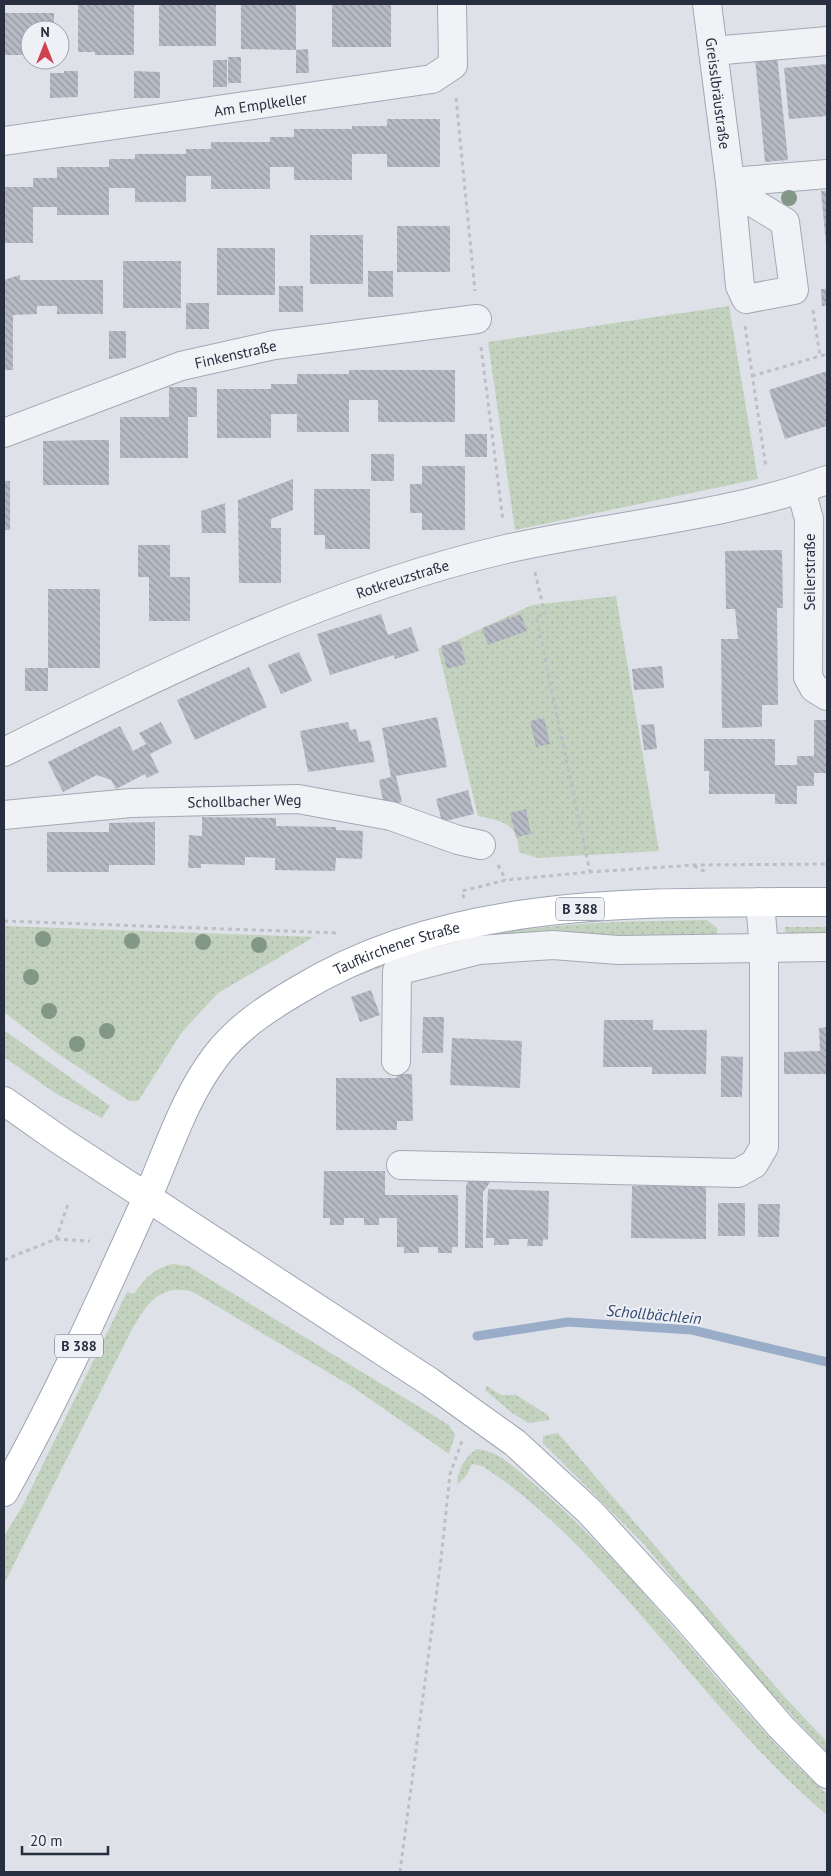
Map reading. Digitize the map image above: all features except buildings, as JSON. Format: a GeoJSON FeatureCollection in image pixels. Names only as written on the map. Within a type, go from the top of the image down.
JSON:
{"type":"FeatureCollection","features":[{"type":"Feature","properties":{"kind":"main road","name":"Taufkirchener Straße"},"geometry":{"type":"LineString","coordinates":[[148,1197],[172,1134],[216,1056],[251,1020],[348,962],[442,929],[528,914],[602,907],[827,902]]}},
{"type":"Feature","properties":{"kind":"main road"},"geometry":{"type":"LineString","coordinates":[[4,1101],[61,1141],[430,1382],[515,1443],[590,1512],[684,1615],[780,1726],[827,1774]]}},
{"type":"Feature","properties":{"kind":"main road","name":"B 388"},"geometry":{"type":"LineString","coordinates":[[4,1492],[89,1324],[148,1197]]}},
{"type":"Feature","properties":{"kind":"street","name":"Am Emplkeller"},"geometry":{"type":"LineString","coordinates":[[4,141],[432,79],[453,65],[452,4]]}},
{"type":"Feature","properties":{"kind":"street","name":"Greisslbräustraße"},"geometry":{"type":"LineString","coordinates":[[707,4],[730,182],[738,271],[740,286],[746,299]]}},
{"type":"Feature","properties":{"kind":"street"},"geometry":{"type":"LineString","coordinates":[[713,51],[827,41]]}},
{"type":"Feature","properties":{"kind":"street"},"geometry":{"type":"LineString","coordinates":[[730,182],[827,174]]}},
{"type":"Feature","properties":{"kind":"street"},"geometry":{"type":"LineString","coordinates":[[730,182],[752,202],[785,222],[794,290],[746,299]]}},
{"type":"Feature","properties":{"kind":"street","name":"Finkenstraße"},"geometry":{"type":"LineString","coordinates":[[4,433],[181,366],[274,345],[478,319]]}},
{"type":"Feature","properties":{"kind":"street","name":"Rotkreuzstraße"},"geometry":{"type":"LineString","coordinates":[[4,752],[79,714],[305,612],[373,587],[507,549],[772,498],[827,480]]}},
{"type":"Feature","properties":{"kind":"street","name":"Seilerstraße"},"geometry":{"type":"LineString","coordinates":[[801,490],[809,519],[818,655],[808,677],[814,688],[827,696]]}},
{"type":"Feature","properties":{"kind":"street","name":"Schollbacher Weg"},"geometry":{"type":"LineString","coordinates":[[4,815],[131,803],[298,799],[391,816],[458,840],[481,846]]}},
{"type":"Feature","properties":{"kind":"street"},"geometry":{"type":"LineString","coordinates":[[401,1165],[486,1171],[738,1172],[754,1164],[764,1147],[764,949],[760,902]]}},
{"type":"Feature","properties":{"kind":"street","name":"Taufkirchener Straße"},"geometry":{"type":"LineString","coordinates":[[396,1061],[398,971],[479,950],[553,945],[618,950],[827,947]]}},
{"type":"Feature","properties":{"kind":"path"},"geometry":{"type":"LineString","coordinates":[[746,299],[743,314],[772,498]]}},
{"type":"Feature","properties":{"kind":"path"},"geometry":{"type":"LineString","coordinates":[[752,376],[827,354]]}},
{"type":"Feature","properties":{"kind":"path"},"geometry":{"type":"LineString","coordinates":[[529,546],[545,615],[536,616],[590,872]]}},
{"type":"Feature","properties":{"kind":"path"},"geometry":{"type":"LineString","coordinates":[[462,891],[506,880],[590,872],[694,865],[827,864]]}},
{"type":"Feature","properties":{"kind":"path"},"geometry":{"type":"LineString","coordinates":[[4,921],[339,933]]}},
{"type":"Feature","properties":{"kind":"path"},"geometry":{"type":"LineString","coordinates":[[56,1238],[68,1204]]}},
{"type":"Feature","properties":{"kind":"path"},"geometry":{"type":"LineString","coordinates":[[4,1260],[56,1238],[90,1241]]}},
{"type":"Feature","properties":{"kind":"path"},"geometry":{"type":"LineString","coordinates":[[400,1872],[441,1559],[450,1474],[458,1447],[479,1417]]}},
{"type":"Feature","properties":{"kind":"green space"},"geometry":{"type":"Polygon","coordinates":[[[729,306],[758,479],[515,530],[488,342],[729,306]]]}},
{"type":"Feature","properties":{"kind":"green space"},"geometry":{"type":"Polygon","coordinates":[[[616,596],[659,851],[538,858],[519,852],[516,835],[512,829],[501,822],[478,816],[438,649],[532,605],[616,596]]]}},
{"type":"Feature","properties":{"kind":"green space"},"geometry":{"type":"Polygon","coordinates":[[[707,920],[717,928],[718,941],[393,963],[352,978],[396,960],[440,946],[483,936],[526,929],[570,925],[707,920]]]}},
{"type":"Feature","properties":{"kind":"green space"},"geometry":{"type":"Polygon","coordinates":[[[4,926],[314,937],[218,993],[182,1032],[138,1101],[129,1101],[57,1053],[4,1012],[4,926]]]}},
{"type":"Feature","properties":{"kind":"green space"},"geometry":{"type":"Polygon","coordinates":[[[785,927],[827,927],[827,939],[785,939],[785,927]]]}},
{"type":"Feature","properties":{"kind":"green space"},"geometry":{"type":"Polygon","coordinates":[[[4,1030],[110,1106],[102,1118],[55,1093],[4,1057],[4,1030]]]}},
{"type":"Feature","properties":{"kind":"green space"},"geometry":{"type":"Polygon","coordinates":[[[173,1264],[188,1266],[449,1425],[455,1435],[449,1454],[351,1386],[193,1292],[170,1291],[161,1294],[146,1307],[129,1335],[4,1584],[4,1536],[23,1505],[127,1292],[134,1294],[150,1275],[173,1264]]]}},
{"type":"Feature","properties":{"kind":"green space"},"geometry":{"type":"Polygon","coordinates":[[[487,1386],[501,1395],[516,1395],[548,1415],[550,1420],[528,1423],[512,1413],[485,1390],[487,1386]]]}},
{"type":"Feature","properties":{"kind":"green space"},"geometry":{"type":"Polygon","coordinates":[[[558,1433],[782,1694],[827,1742],[827,1753],[745,1665],[643,1543],[543,1443],[543,1436],[558,1433]]]}},
{"type":"Feature","properties":{"kind":"green space"},"geometry":{"type":"Polygon","coordinates":[[[477,1449],[493,1453],[515,1467],[597,1543],[655,1606],[768,1736],[827,1794],[827,1815],[768,1759],[606,1576],[532,1503],[482,1466],[472,1464],[466,1476],[457,1485],[462,1464],[477,1449]]]}},
{"type":"Feature","properties":{"kind":"waterway","name":"Schollbächlein"},"geometry":{"type":"LineString","coordinates":[[477,1336],[568,1322],[692,1330],[827,1362]]}}]}
